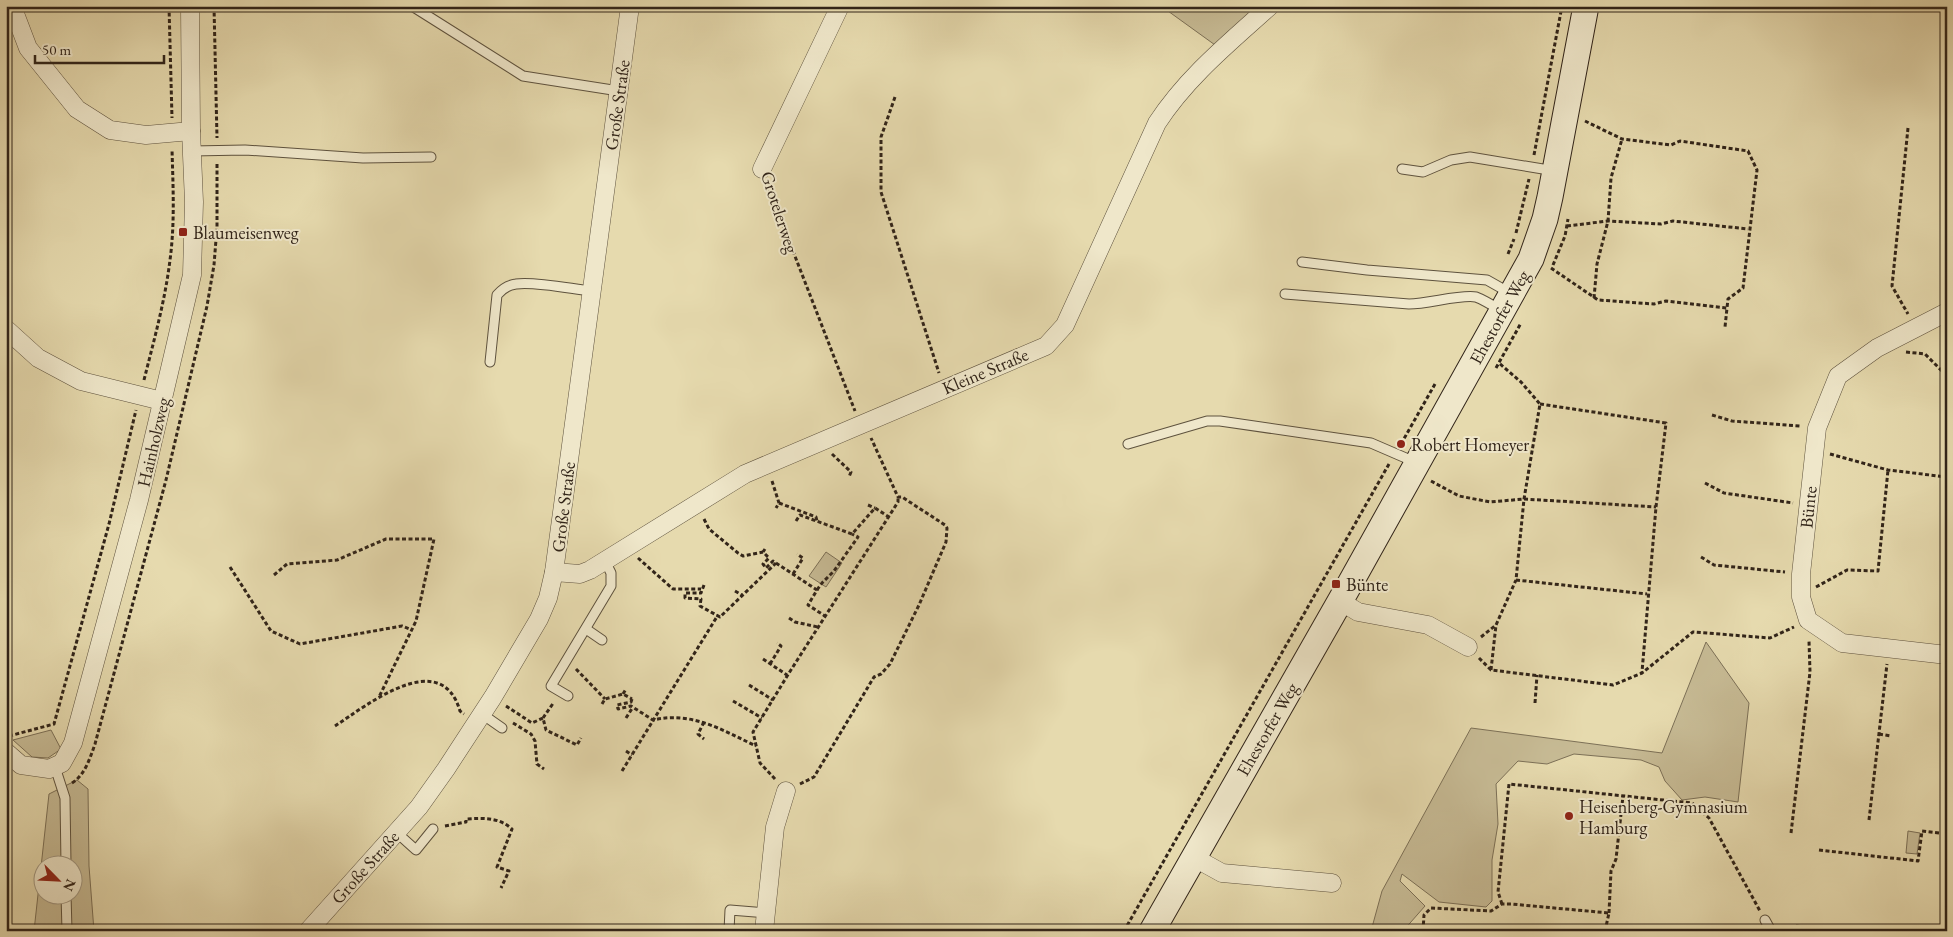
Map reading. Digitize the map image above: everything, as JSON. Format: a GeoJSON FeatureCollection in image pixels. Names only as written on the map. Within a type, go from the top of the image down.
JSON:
{"type":"FeatureCollection","features":[{"type":"Feature","properties":{"kind":"main road","name":"Ehestorfer Weg"},"geometry":{"type":"LineString","coordinates":[[1152,931],[1340,601],[1415,465],[1503,296],[1531,259],[1545,219],[1543,168],[1586,6]]}},
{"type":"Feature","properties":{"kind":"street"},"geometry":{"type":"LineString","coordinates":[[12,6],[28,48],[77,108],[110,130],[146,135],[191,131]]}},
{"type":"Feature","properties":{"kind":"street","name":"Hainholzweg"},"geometry":{"type":"LineString","coordinates":[[55,767],[62,763],[73,743],[139,500],[192,275],[194,202],[191,131],[190,6]]}},
{"type":"Feature","properties":{"kind":"street","name":"Große Straße"},"geometry":{"type":"LineString","coordinates":[[308,931],[430,792],[493,697],[539,620],[548,598],[554,572],[630,6]]}},
{"type":"Feature","properties":{"kind":"street","name":"Grotelerweg"},"geometry":{"type":"LineString","coordinates":[[762,169],[840,6]]}},
{"type":"Feature","properties":{"kind":"street","name":"Kleine Straße"},"geometry":{"type":"LineString","coordinates":[[554,572],[580,574],[590,570],[745,474],[1046,346],[1066,325],[1156,123],[1172,100],[1202,68],[1270,6]]}},
{"type":"Feature","properties":{"kind":"street","name":"Bünte"},"geometry":{"type":"LineString","coordinates":[[1808,620],[1801,597],[1801,574],[1814,450],[1817,428],[1838,376],[1877,348],[1947,312]]}},
{"type":"Feature","properties":{"kind":"street"},"geometry":{"type":"LineString","coordinates":[[6,329],[38,358],[81,381],[162,401]]}},
{"type":"Feature","properties":{"kind":"street"},"geometry":{"type":"LineString","coordinates":[[1340,601],[1358,612],[1428,625],[1468,647]]}},
{"type":"Feature","properties":{"kind":"street"},"geometry":{"type":"LineString","coordinates":[[1808,620],[1842,643],[1947,655]]}},
{"type":"Feature","properties":{"kind":"street"},"geometry":{"type":"LineString","coordinates":[[6,752],[13,769],[55,767]]}},
{"type":"Feature","properties":{"kind":"street"},"geometry":{"type":"LineString","coordinates":[[764,931],[774,828],[786,791]]}},
{"type":"Feature","properties":{"kind":"street"},"geometry":{"type":"LineString","coordinates":[[1193,857],[1222,873],[1332,883]]}},
{"type":"Feature","properties":{"kind":"lane"},"geometry":{"type":"LineString","coordinates":[[412,6],[523,76],[619,91]]}},
{"type":"Feature","properties":{"kind":"lane"},"geometry":{"type":"LineString","coordinates":[[192,151],[245,150],[363,158],[430,157]]}},
{"type":"Feature","properties":{"kind":"lane"},"geometry":{"type":"LineString","coordinates":[[1402,169],[1423,172],[1452,160],[1470,157],[1543,168]]}},
{"type":"Feature","properties":{"kind":"lane"},"geometry":{"type":"LineString","coordinates":[[1302,262],[1367,270],[1487,280],[1503,296]]}},
{"type":"Feature","properties":{"kind":"lane"},"geometry":{"type":"LineString","coordinates":[[490,362],[497,295],[501,290],[507,286],[522,283],[591,291]]}},
{"type":"Feature","properties":{"kind":"lane"},"geometry":{"type":"LineString","coordinates":[[1285,294],[1409,304],[1424,304],[1470,296],[1483,300],[1503,296]]}},
{"type":"Feature","properties":{"kind":"lane"},"geometry":{"type":"LineString","coordinates":[[1128,444],[1206,421],[1220,421],[1372,442],[1415,465]]}},
{"type":"Feature","properties":{"kind":"lane"},"geometry":{"type":"LineString","coordinates":[[568,696],[551,686],[611,586],[611,573],[605,561]]}},
{"type":"Feature","properties":{"kind":"lane"},"geometry":{"type":"LineString","coordinates":[[586,630],[602,640]]}},
{"type":"Feature","properties":{"kind":"lane"},"geometry":{"type":"LineString","coordinates":[[479,718],[500,727]]}},
{"type":"Feature","properties":{"kind":"lane"},"geometry":{"type":"LineString","coordinates":[[55,767],[65,798],[66,854]]}},
{"type":"Feature","properties":{"kind":"lane"},"geometry":{"type":"LineString","coordinates":[[396,832],[416,850],[433,829]]}},
{"type":"Feature","properties":{"kind":"lane"},"geometry":{"type":"LineString","coordinates":[[66,904],[67,931]]}},
{"type":"Feature","properties":{"kind":"lane"},"geometry":{"type":"LineString","coordinates":[[730,931],[730,910],[766,913]]}},
{"type":"Feature","properties":{"kind":"lane"},"geometry":{"type":"LineString","coordinates":[[1765,920],[1771,931]]}},
{"type":"Feature","properties":{"kind":"path"},"geometry":{"type":"LineString","coordinates":[[1503,296],[1506,258],[1543,168],[1562,6]]}},
{"type":"Feature","properties":{"kind":"path"},"geometry":{"type":"LineString","coordinates":[[895,97],[881,137],[881,192],[944,389]]}},
{"type":"Feature","properties":{"kind":"path"},"geometry":{"type":"LineString","coordinates":[[1584,121],[1622,139],[1671,145],[1680,141],[1748,151],[1757,170],[1748,229],[1743,288],[1728,299],[1725,327]]}},
{"type":"Feature","properties":{"kind":"path"},"geometry":{"type":"LineString","coordinates":[[1908,128],[1892,286],[1916,328]]}},
{"type":"Feature","properties":{"kind":"path"},"geometry":{"type":"LineString","coordinates":[[1594,298],[1597,264],[1608,221],[1611,178],[1622,139]]}},
{"type":"Feature","properties":{"kind":"path","name":"Grotelerweg"},"geometry":{"type":"LineString","coordinates":[[762,169],[782,226],[860,424]]}},
{"type":"Feature","properties":{"kind":"path"},"geometry":{"type":"LineString","coordinates":[[1567,226],[1608,221],[1661,224],[1673,221],[1748,229]]}},
{"type":"Feature","properties":{"kind":"path"},"geometry":{"type":"LineString","coordinates":[[1552,268],[1598,300],[1654,304],[1666,301],[1727,308]]}},
{"type":"Feature","properties":{"kind":"path"},"geometry":{"type":"LineString","coordinates":[[1877,348],[1925,354],[1947,376]]}},
{"type":"Feature","properties":{"kind":"path"},"geometry":{"type":"LineString","coordinates":[[1499,363],[1521,382],[1540,404],[1666,422],[1656,507],[1642,673]]}},
{"type":"Feature","properties":{"kind":"path"},"geometry":{"type":"LineString","coordinates":[[1124,931],[1415,465],[1440,376]]}},
{"type":"Feature","properties":{"kind":"path"},"geometry":{"type":"LineString","coordinates":[[1491,670],[1496,625],[1516,580],[1524,499],[1540,404]]}},
{"type":"Feature","properties":{"kind":"path"},"geometry":{"type":"LineString","coordinates":[[1712,415],[1732,421],[1817,428]]}},
{"type":"Feature","properties":{"kind":"path"},"geometry":{"type":"LineString","coordinates":[[872,440],[898,497],[898,502],[787,675],[753,732],[760,763],[786,791],[814,777],[874,677],[881,674],[890,664],[919,605],[946,542],[947,528],[945,525],[902,497],[898,497]]}},
{"type":"Feature","properties":{"kind":"path"},"geometry":{"type":"LineString","coordinates":[[819,442],[852,472],[849,477]]}},
{"type":"Feature","properties":{"kind":"path"},"geometry":{"type":"LineString","coordinates":[[1814,450],[1888,470],[1947,477]]}},
{"type":"Feature","properties":{"kind":"path"},"geometry":{"type":"LineString","coordinates":[[767,464],[779,503],[776,508]]}},
{"type":"Feature","properties":{"kind":"path"},"geometry":{"type":"LineString","coordinates":[[1415,465],[1459,496],[1490,502],[1524,499],[1656,507]]}},
{"type":"Feature","properties":{"kind":"path"},"geometry":{"type":"LineString","coordinates":[[1801,597],[1847,570],[1878,571],[1888,470]]}},
{"type":"Feature","properties":{"kind":"path"},"geometry":{"type":"LineString","coordinates":[[1704,483],[1724,493],[1808,505]]}},
{"type":"Feature","properties":{"kind":"path"},"geometry":{"type":"LineString","coordinates":[[779,503],[816,518],[817,521]]}},
{"type":"Feature","properties":{"kind":"path"},"geometry":{"type":"LineString","coordinates":[[696,504],[709,529],[742,556],[764,550],[769,558],[763,564],[766,568],[773,561],[817,590]]}},
{"type":"Feature","properties":{"kind":"path"},"geometry":{"type":"LineString","coordinates":[[868,504],[889,517]]}},
{"type":"Feature","properties":{"kind":"path"},"geometry":{"type":"LineString","coordinates":[[852,534],[875,508]]}},
{"type":"Feature","properties":{"kind":"path"},"geometry":{"type":"LineString","coordinates":[[796,521],[800,515],[858,537],[834,571],[822,583],[808,605],[825,616]]}},
{"type":"Feature","properties":{"kind":"path"},"geometry":{"type":"LineString","coordinates":[[274,575],[286,564],[337,560],[386,539],[434,540],[416,621],[380,696]]}},
{"type":"Feature","properties":{"kind":"path"},"geometry":{"type":"LineString","coordinates":[[627,547],[673,589],[701,589]]}},
{"type":"Feature","properties":{"kind":"path"},"geometry":{"type":"LineString","coordinates":[[735,558],[738,553]]}},
{"type":"Feature","properties":{"kind":"path"},"geometry":{"type":"LineString","coordinates":[[793,574],[803,558],[797,554]]}},
{"type":"Feature","properties":{"kind":"path"},"geometry":{"type":"LineString","coordinates":[[1701,557],[1714,565],[1801,574]]}},
{"type":"Feature","properties":{"kind":"path"},"geometry":{"type":"LineString","coordinates":[[622,771],[718,616],[720,617],[776,563]]}},
{"type":"Feature","properties":{"kind":"path"},"geometry":{"type":"LineString","coordinates":[[230,567],[270,631],[300,644],[402,626],[412,630]]}},
{"type":"Feature","properties":{"kind":"path"},"geometry":{"type":"LineString","coordinates":[[1516,580],[1648,594]]}},
{"type":"Feature","properties":{"kind":"path"},"geometry":{"type":"LineString","coordinates":[[704,585],[701,593],[685,593],[685,598],[686,600],[701,599],[700,606],[718,616]]}},
{"type":"Feature","properties":{"kind":"path"},"geometry":{"type":"LineString","coordinates":[[672,594],[673,589]]}},
{"type":"Feature","properties":{"kind":"path"},"geometry":{"type":"LineString","coordinates":[[735,591],[742,595]]}},
{"type":"Feature","properties":{"kind":"path"},"geometry":{"type":"LineString","coordinates":[[789,618],[795,622],[818,627]]}},
{"type":"Feature","properties":{"kind":"path"},"geometry":{"type":"LineString","coordinates":[[1468,647],[1491,670],[1613,685],[1642,673],[1693,632],[1770,638],[1808,620],[1810,672],[1791,833]]}},
{"type":"Feature","properties":{"kind":"path"},"geometry":{"type":"LineString","coordinates":[[770,664],[781,646],[777,643]]}},
{"type":"Feature","properties":{"kind":"path"},"geometry":{"type":"LineString","coordinates":[[1869,820],[1889,649]]}},
{"type":"Feature","properties":{"kind":"path"},"geometry":{"type":"LineString","coordinates":[[762,659],[787,675]]}},
{"type":"Feature","properties":{"kind":"path"},"geometry":{"type":"LineString","coordinates":[[574,668],[605,699]]}},
{"type":"Feature","properties":{"kind":"path"},"geometry":{"type":"LineString","coordinates":[[1535,704],[1537,676]]}},
{"type":"Feature","properties":{"kind":"path"},"geometry":{"type":"LineString","coordinates":[[335,726],[380,696],[407,684],[422,682],[436,684],[452,693],[457,700],[460,711],[479,718]]}},
{"type":"Feature","properties":{"kind":"path"},"geometry":{"type":"LineString","coordinates":[[749,685],[773,700]]}},
{"type":"Feature","properties":{"kind":"path"},"geometry":{"type":"LineString","coordinates":[[602,704],[605,699],[623,694],[626,690]]}},
{"type":"Feature","properties":{"kind":"path"},"geometry":{"type":"LineString","coordinates":[[623,694],[632,699],[631,702],[617,705],[618,709],[633,707],[654,720],[668,718],[699,720],[756,746]]}},
{"type":"Feature","properties":{"kind":"path"},"geometry":{"type":"LineString","coordinates":[[493,697],[532,723],[543,718],[546,730],[577,745],[582,738]]}},
{"type":"Feature","properties":{"kind":"path"},"geometry":{"type":"LineString","coordinates":[[734,701],[762,718]]}},
{"type":"Feature","properties":{"kind":"path"},"geometry":{"type":"LineString","coordinates":[[626,718],[633,707]]}},
{"type":"Feature","properties":{"kind":"path"},"geometry":{"type":"LineString","coordinates":[[500,727],[504,719],[531,734],[534,741],[537,764],[544,769]]}},
{"type":"Feature","properties":{"kind":"path"},"geometry":{"type":"LineString","coordinates":[[704,722],[698,734],[704,739]]}},
{"type":"Feature","properties":{"kind":"path"},"geometry":{"type":"LineString","coordinates":[[1879,734],[1891,736]]}},
{"type":"Feature","properties":{"kind":"path"},"geometry":{"type":"LineString","coordinates":[[626,750],[632,755]]}},
{"type":"Feature","properties":{"kind":"path"},"geometry":{"type":"LineString","coordinates":[[1502,904],[1498,892],[1509,784],[1692,803],[1708,818],[1765,920]]}},
{"type":"Feature","properties":{"kind":"path"},"geometry":{"type":"LineString","coordinates":[[1604,931],[1609,913],[1611,871],[1616,859],[1623,796]]}},
{"type":"Feature","properties":{"kind":"path"},"geometry":{"type":"LineString","coordinates":[[433,829],[466,822],[466,819],[498,820],[507,824],[512,829],[497,867],[509,871],[501,888]]}},
{"type":"Feature","properties":{"kind":"path"},"geometry":{"type":"LineString","coordinates":[[1819,850],[1918,861],[1922,831],[1947,834]]}},
{"type":"Feature","properties":{"kind":"path"},"geometry":{"type":"LineString","coordinates":[[1423,931],[1424,915],[1431,908],[1491,912],[1502,904],[1511,904],[1609,913]]}},
{"type":"Feature","properties":{"kind":"path"},"geometry":{"type":"LineString","coordinates":[[1796,926],[1836,931]]}},
{"type":"Feature","properties":{"kind":"shaded area"},"geometry":{"type":"Polygon","coordinates":[[[1161,6],[1270,6],[1222,50],[1161,6]]]}},
{"type":"Feature","properties":{"kind":"shaded area"},"geometry":{"type":"Polygon","coordinates":[[[826,552],[842,563],[826,587],[809,576],[826,552]]]}},
{"type":"Feature","properties":{"kind":"shaded area"},"geometry":{"type":"Polygon","coordinates":[[[1706,642],[1749,703],[1738,802],[1705,797],[1682,800],[1665,781],[1659,767],[1641,760],[1574,754],[1547,764],[1518,761],[1496,784],[1498,824],[1492,860],[1492,901],[1486,907],[1439,902],[1402,874],[1400,881],[1425,906],[1403,931],[1371,931],[1382,891],[1471,728],[1662,753],[1706,642]]]}},
{"type":"Feature","properties":{"kind":"shaded area"},"geometry":{"type":"Polygon","coordinates":[[[51,730],[61,749],[48,758],[32,757],[13,740],[51,730]]]}},
{"type":"Feature","properties":{"kind":"shaded area"},"geometry":{"type":"Polygon","coordinates":[[[77,780],[88,789],[89,866],[94,931],[34,931],[37,904],[82,904],[82,854],[42,854],[49,794],[77,780]]]}},
{"type":"Feature","properties":{"kind":"shaded area"},"geometry":{"type":"Polygon","coordinates":[[[1908,831],[1920,833],[1917,854],[1906,853],[1908,831]]]}},
{"type":"Feature","properties":{"kind":"place","name":"Blaumeisenweg"},"geometry":{"type":"Point","coordinates":[183,232]}},
{"type":"Feature","properties":{"kind":"place","name":"Robert Homeyer"},"geometry":{"type":"Point","coordinates":[1401,444]}},
{"type":"Feature","properties":{"kind":"place","name":"Bünte"},"geometry":{"type":"Point","coordinates":[1336,584]}},
{"type":"Feature","properties":{"kind":"place","name":"Heisenberg-Gymnasium Hamburg"},"geometry":{"type":"Point","coordinates":[1569,816]}}]}
